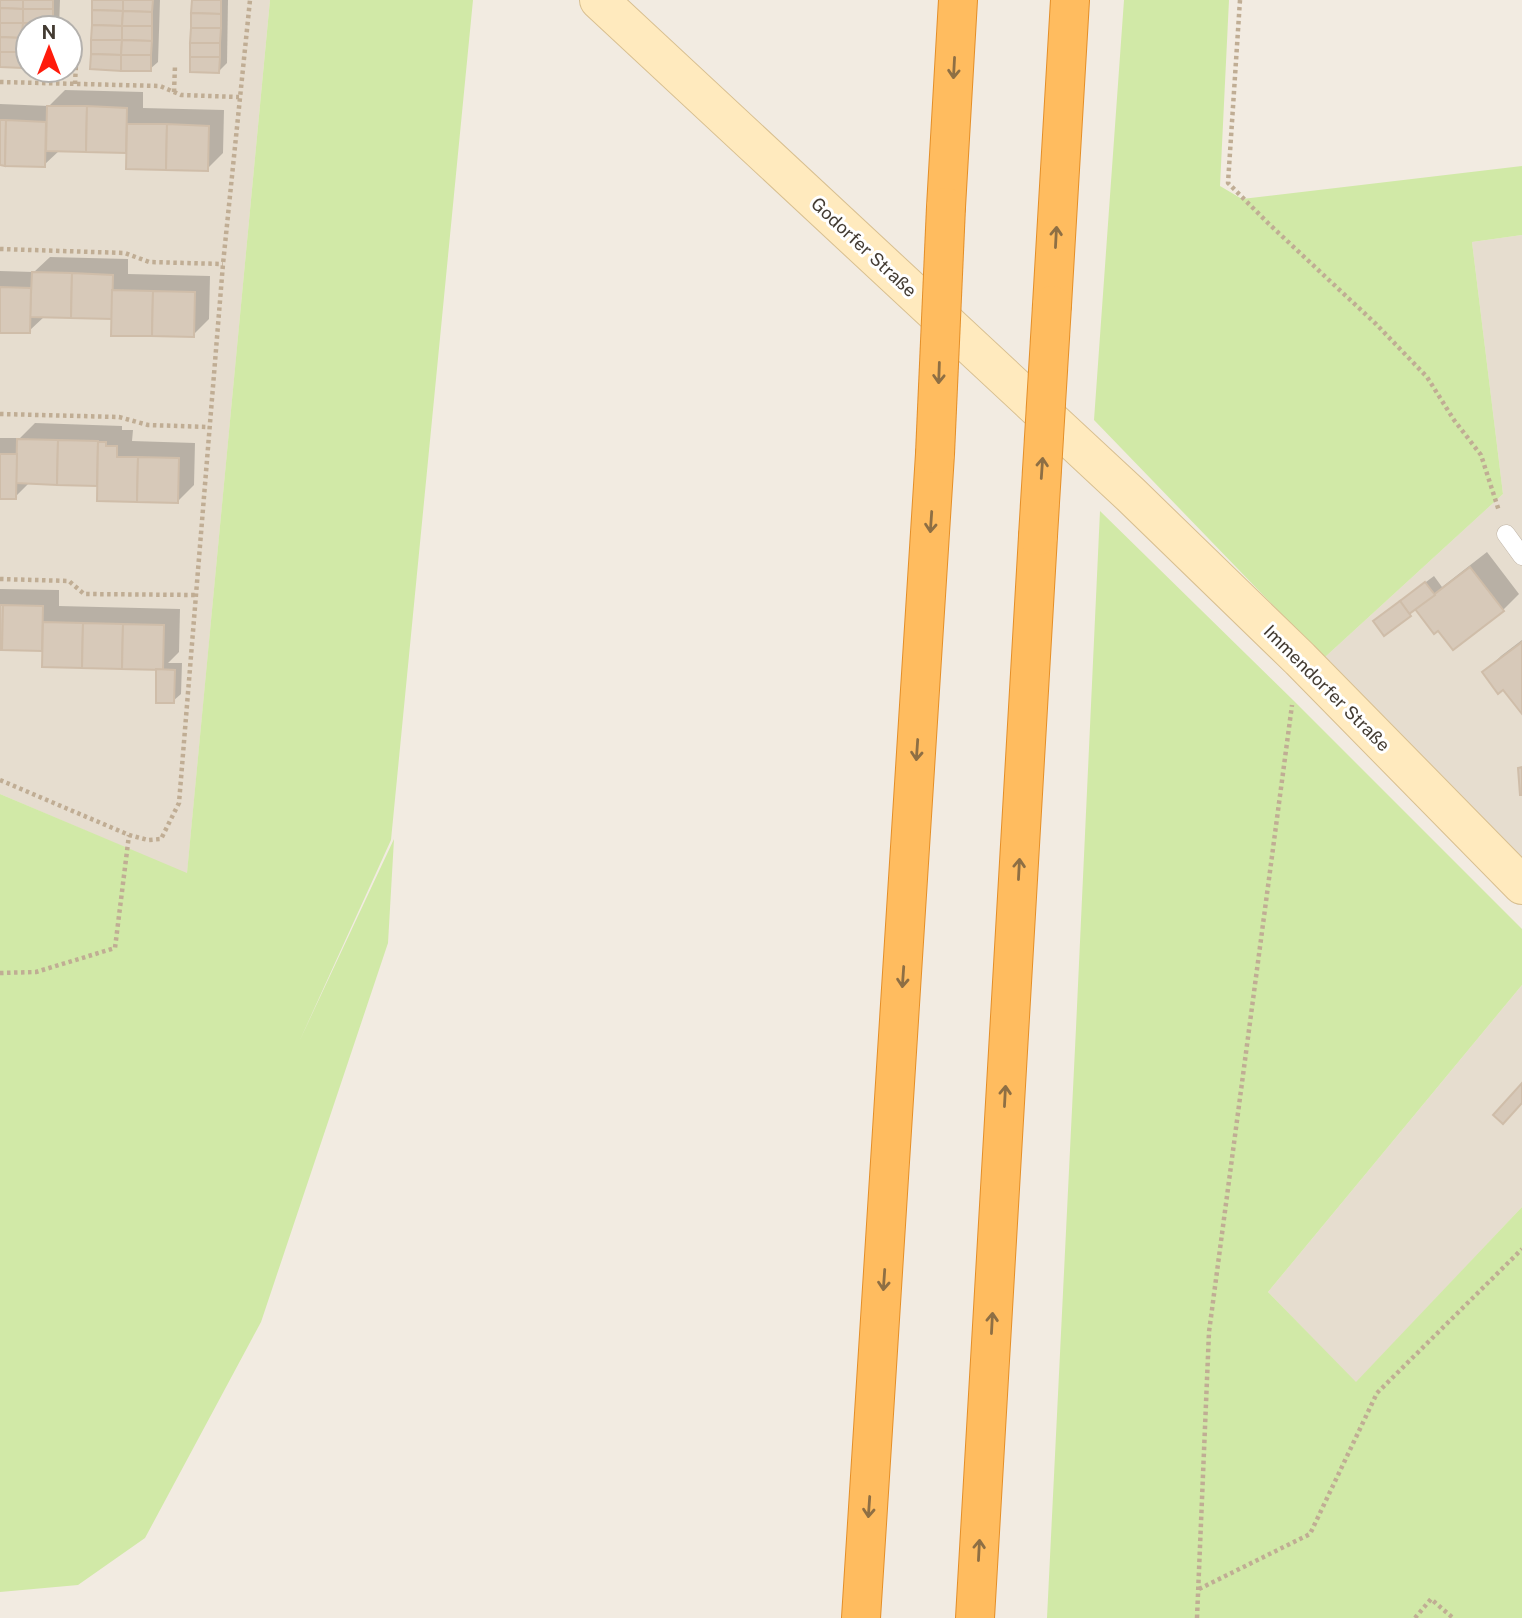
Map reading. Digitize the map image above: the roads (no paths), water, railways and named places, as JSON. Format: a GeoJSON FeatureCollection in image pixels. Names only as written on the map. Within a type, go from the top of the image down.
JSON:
{"type":"FeatureCollection","features":[{"type":"Feature","properties":{"kind":"highway"},"geometry":{"type":"LineString","coordinates":[[861,1618],[935,454],[958,0]]}},
{"type":"Feature","properties":{"kind":"highway"},"geometry":{"type":"LineString","coordinates":[[975,1618],[1070,0]]}},
{"type":"Feature","properties":{"kind":"street","name":"Godorfer Straße"},"geometry":{"type":"LineString","coordinates":[[599,0],[1130,494]]}},
{"type":"Feature","properties":{"kind":"street","name":"Immendorfer Straße"},"geometry":{"type":"LineString","coordinates":[[1130,494],[1300,659],[1522,886]]}},
{"type":"Feature","properties":{"kind":"lane"},"geometry":{"type":"LineString","coordinates":[[1506,534],[1522,556]]}}]}
